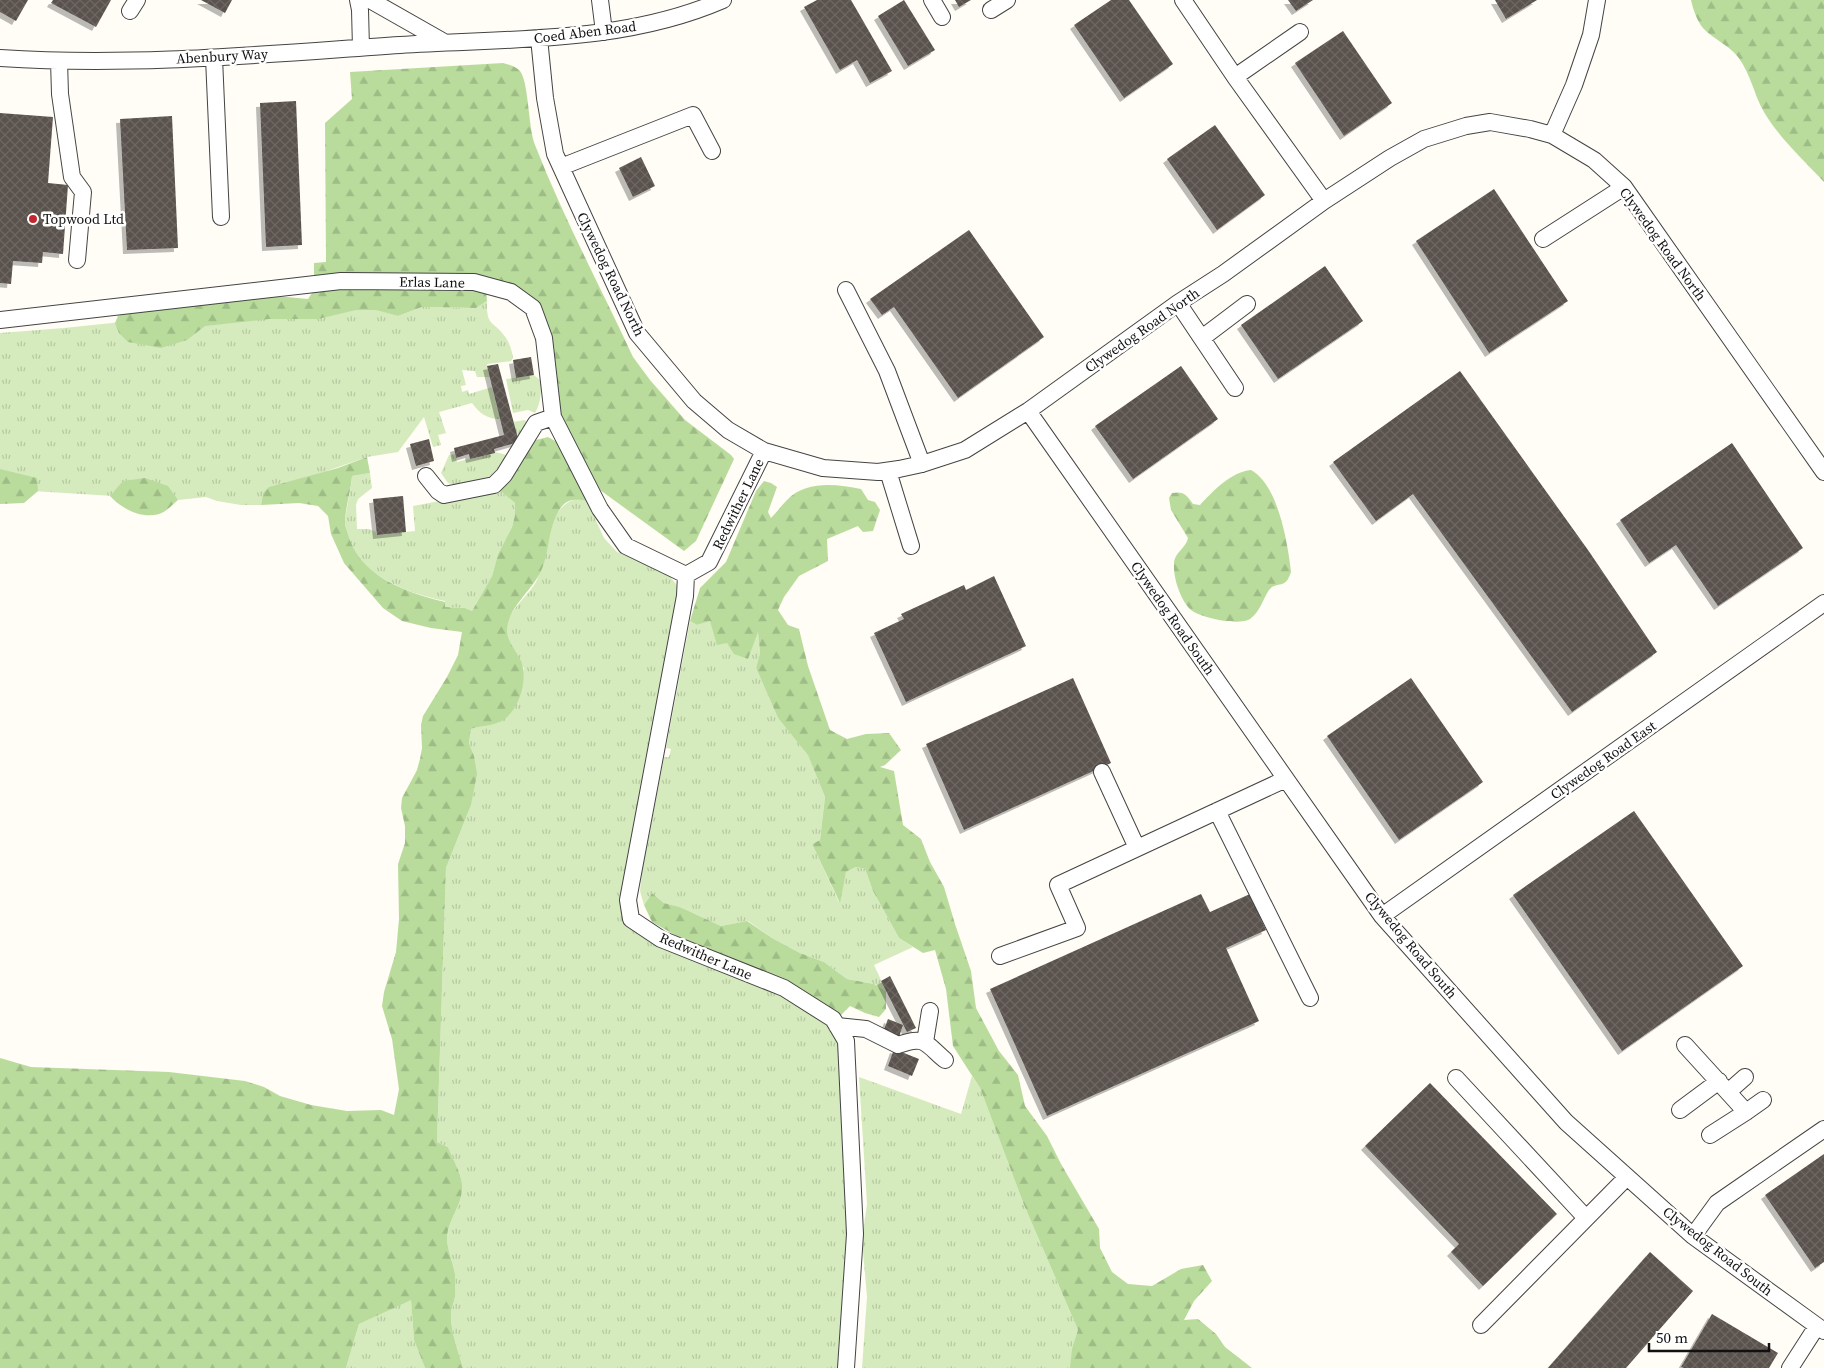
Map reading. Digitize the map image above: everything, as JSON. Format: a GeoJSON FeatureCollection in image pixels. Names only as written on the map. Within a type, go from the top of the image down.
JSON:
{"type":"FeatureCollection","features":[{"type":"Feature","properties":{"kind":"street"},"geometry":{"type":"LineString","coordinates":[[358,0],[361,48]]}},
{"type":"Feature","properties":{"kind":"street"},"geometry":{"type":"LineString","coordinates":[[370,0],[444,42]]}},
{"type":"Feature","properties":{"kind":"street"},"geometry":{"type":"LineString","coordinates":[[600,0],[604,32]]}},
{"type":"Feature","properties":{"kind":"street","name":"Coed Aben Road"},"geometry":{"type":"LineString","coordinates":[[444,42],[539,38],[604,32],[660,22],[708,7],[723,0]]}},
{"type":"Feature","properties":{"kind":"street"},"geometry":{"type":"LineString","coordinates":[[932,0],[942,17]]}},
{"type":"Feature","properties":{"kind":"street"},"geometry":{"type":"LineString","coordinates":[[991,10],[1007,0]]}},
{"type":"Feature","properties":{"kind":"street"},"geometry":{"type":"LineString","coordinates":[[1183,0],[1235,77],[1324,201]]}},
{"type":"Feature","properties":{"kind":"street"},"geometry":{"type":"LineString","coordinates":[[1552,135],[1574,85],[1588,43],[1597,0]]}},
{"type":"Feature","properties":{"kind":"street"},"geometry":{"type":"LineString","coordinates":[[1235,77],[1300,32]]}},
{"type":"Feature","properties":{"kind":"street","name":"Clywedog Road North"},"geometry":{"type":"LineString","coordinates":[[539,38],[545,98],[555,154],[637,333],[694,401],[728,430],[764,451],[823,468],[878,472],[922,464],[965,450],[1028,411],[1178,303],[1324,201],[1390,158],[1424,139],[1448,131],[1490,122],[1530,128],[1552,135],[1594,160],[1624,187],[1824,472]]}},
{"type":"Feature","properties":{"kind":"street","name":"Abenbury Way"},"geometry":{"type":"LineString","coordinates":[[0,58],[59,61],[214,58],[444,42]]}},
{"type":"Feature","properties":{"kind":"street"},"geometry":{"type":"LineString","coordinates":[[214,58],[221,217]]}},
{"type":"Feature","properties":{"kind":"street"},"geometry":{"type":"LineString","coordinates":[[59,61],[60,94],[72,177],[83,192],[77,260]]}},
{"type":"Feature","properties":{"kind":"street"},"geometry":{"type":"LineString","coordinates":[[561,167],[693,116],[712,151]]}},
{"type":"Feature","properties":{"kind":"street"},"geometry":{"type":"LineString","coordinates":[[1543,239],[1624,187]]}},
{"type":"Feature","properties":{"kind":"street","name":"Erlas Lane"},"geometry":{"type":"LineString","coordinates":[[0,320],[341,281],[474,282],[511,292],[533,308],[544,338],[552,417],[600,509],[626,546],[686,575]]}},
{"type":"Feature","properties":{"kind":"street"},"geometry":{"type":"LineString","coordinates":[[846,290],[887,372],[922,464]]}},
{"type":"Feature","properties":{"kind":"street"},"geometry":{"type":"LineString","coordinates":[[1178,303],[1235,388]]}},
{"type":"Feature","properties":{"kind":"street"},"geometry":{"type":"LineString","coordinates":[[1202,338],[1247,304]]}},
{"type":"Feature","properties":{"kind":"street","name":"Clywedog Road South"},"geometry":{"type":"LineString","coordinates":[[1028,411],[1382,916],[1566,1122],[1693,1236],[1820,1329]]}},
{"type":"Feature","properties":{"kind":"street"},"geometry":{"type":"LineString","coordinates":[[426,476],[438,491],[444,495],[494,485],[504,475],[536,424],[552,417]]}},
{"type":"Feature","properties":{"kind":"street","name":"Redwither Lane"},"geometry":{"type":"LineString","coordinates":[[764,451],[709,562],[686,575],[683,605],[628,900],[631,919],[662,939],[784,988],[833,1019],[846,1041],[855,1234],[846,1368]]}},
{"type":"Feature","properties":{"kind":"street"},"geometry":{"type":"LineString","coordinates":[[888,471],[911,546]]}},
{"type":"Feature","properties":{"kind":"street","name":"Clywedog Road East"},"geometry":{"type":"LineString","coordinates":[[1382,916],[1824,604]]}},
{"type":"Feature","properties":{"kind":"street"},"geometry":{"type":"LineString","coordinates":[[1102,772],[1137,848]]}},
{"type":"Feature","properties":{"kind":"street"},"geometry":{"type":"LineString","coordinates":[[1000,956],[1077,928],[1058,886],[1286,779]]}},
{"type":"Feature","properties":{"kind":"street"},"geometry":{"type":"LineString","coordinates":[[1217,811],[1310,998]]}},
{"type":"Feature","properties":{"kind":"street"},"geometry":{"type":"LineString","coordinates":[[924,1042],[930,1011]]}},
{"type":"Feature","properties":{"kind":"street"},"geometry":{"type":"LineString","coordinates":[[837,1026],[866,1030],[898,1045],[911,1039],[918,1039],[944,1060]]}},
{"type":"Feature","properties":{"kind":"street"},"geometry":{"type":"LineString","coordinates":[[1685,1045],[1746,1112]]}},
{"type":"Feature","properties":{"kind":"street"},"geometry":{"type":"LineString","coordinates":[[1680,1110],[1723,1086],[1745,1077]]}},
{"type":"Feature","properties":{"kind":"street"},"geometry":{"type":"LineString","coordinates":[[1456,1078],[1586,1218]]}},
{"type":"Feature","properties":{"kind":"street"},"geometry":{"type":"LineString","coordinates":[[1710,1135],[1763,1100]]}},
{"type":"Feature","properties":{"kind":"street"},"geometry":{"type":"LineString","coordinates":[[1693,1236],[1717,1203],[1824,1129]]}},
{"type":"Feature","properties":{"kind":"street"},"geometry":{"type":"LineString","coordinates":[[1481,1325],[1627,1177]]}},
{"type":"Feature","properties":{"kind":"street"},"geometry":{"type":"LineString","coordinates":[[1790,1368],[1820,1329]]}},
{"type":"Feature","properties":{"kind":"green space"},"geometry":{"type":"Polygon","coordinates":[[[1691,0],[1824,0],[1824,182],[1784,140],[1770,122],[1738,57],[1703,28],[1695,15],[1691,0]]]}},
{"type":"Feature","properties":{"kind":"green space"},"geometry":{"type":"Polygon","coordinates":[[[503,63],[516,68],[523,77],[535,145],[570,225],[633,357],[650,380],[685,420],[734,459],[696,541],[684,551],[600,490],[559,415],[538,303],[486,290],[487,301],[476,308],[422,307],[398,316],[376,310],[356,310],[318,319],[269,319],[205,326],[187,340],[161,348],[128,342],[119,333],[115,323],[118,316],[136,309],[265,295],[308,299],[314,290],[314,263],[326,262],[325,123],[352,99],[350,72],[503,63]]]}},
{"type":"Feature","properties":{"kind":"green space"},"geometry":{"type":"Polygon","coordinates":[[[341,299],[398,316],[422,307],[476,308],[487,301],[489,320],[506,338],[513,358],[511,361],[487,364],[490,377],[477,377],[475,371],[462,370],[466,385],[461,386],[462,392],[468,390],[469,394],[492,387],[500,419],[484,415],[472,403],[439,412],[446,433],[438,435],[441,445],[433,447],[424,417],[398,452],[367,457],[263,493],[261,505],[241,505],[206,497],[178,500],[0,489],[0,333],[341,299]]]}},
{"type":"Feature","properties":{"kind":"green space"},"geometry":{"type":"Polygon","coordinates":[[[534,375],[541,381],[540,401],[535,413],[528,410],[513,413],[506,379],[534,375]]]}},
{"type":"Feature","properties":{"kind":"green space"},"geometry":{"type":"Polygon","coordinates":[[[525,420],[528,425],[518,440],[513,422],[525,420]]]}},
{"type":"Feature","properties":{"kind":"green space"},"geometry":{"type":"Polygon","coordinates":[[[548,437],[562,445],[587,501],[568,501],[560,509],[553,524],[541,571],[511,614],[507,634],[521,661],[523,669],[524,678],[520,696],[511,713],[504,719],[494,724],[471,729],[469,743],[474,756],[477,774],[471,805],[446,868],[437,1142],[448,1147],[460,1174],[462,1185],[461,1196],[447,1237],[455,1274],[455,1299],[451,1312],[452,1326],[463,1368],[425,1368],[414,1340],[411,1300],[359,1324],[346,1368],[0,1368],[0,1058],[31,1067],[169,1072],[245,1081],[264,1087],[280,1096],[311,1105],[347,1111],[381,1110],[394,1115],[399,1089],[392,1039],[382,1006],[384,992],[396,952],[399,919],[398,864],[405,843],[405,826],[401,808],[402,798],[417,770],[420,759],[423,716],[458,655],[462,632],[431,628],[402,621],[383,608],[344,563],[331,534],[328,516],[318,506],[299,503],[261,505],[263,493],[269,487],[338,468],[367,457],[370,473],[352,476],[345,517],[348,534],[354,549],[362,561],[374,572],[401,588],[445,602],[445,607],[465,608],[472,611],[492,576],[498,554],[512,527],[515,515],[515,503],[499,490],[536,440],[548,437]]]}},
{"type":"Feature","properties":{"kind":"green space"},"geometry":{"type":"Polygon","coordinates":[[[495,452],[507,455],[492,476],[454,485],[448,483],[441,473],[449,455],[455,454],[457,462],[495,452]]]}},
{"type":"Feature","properties":{"kind":"green space"},"geometry":{"type":"Polygon","coordinates":[[[0,469],[37,478],[38,491],[24,503],[0,504],[0,469]]]}},
{"type":"Feature","properties":{"kind":"green space"},"geometry":{"type":"Polygon","coordinates":[[[1251,470],[1260,477],[1275,501],[1284,531],[1291,572],[1289,578],[1284,583],[1269,590],[1259,609],[1250,619],[1238,622],[1203,616],[1187,606],[1176,582],[1175,560],[1188,538],[1171,510],[1169,498],[1172,493],[1183,493],[1193,504],[1200,505],[1230,478],[1236,474],[1251,470]]]}},
{"type":"Feature","properties":{"kind":"green space"},"geometry":{"type":"Polygon","coordinates":[[[370,473],[372,488],[358,499],[356,505],[357,529],[369,529],[376,532],[377,535],[415,531],[413,506],[499,490],[515,503],[512,527],[498,554],[492,576],[472,611],[465,608],[445,607],[445,601],[430,598],[401,587],[374,572],[362,561],[354,549],[348,534],[345,522],[346,511],[352,476],[370,473]]]}},
{"type":"Feature","properties":{"kind":"green space"},"geometry":{"type":"Polygon","coordinates":[[[145,478],[168,486],[178,500],[162,513],[145,515],[126,509],[110,496],[123,481],[145,478]]]}},
{"type":"Feature","properties":{"kind":"green space"},"geometry":{"type":"Polygon","coordinates":[[[764,481],[777,487],[768,512],[771,518],[795,494],[812,486],[822,485],[861,489],[868,500],[875,502],[880,510],[873,531],[863,532],[858,526],[827,539],[828,561],[799,576],[784,597],[778,610],[788,625],[799,629],[808,666],[830,730],[847,739],[866,734],[889,733],[901,750],[885,765],[880,767],[894,771],[903,825],[921,839],[930,862],[944,887],[971,971],[976,1008],[999,1051],[1018,1075],[1025,1106],[1047,1136],[1099,1229],[1100,1248],[1112,1272],[1128,1284],[1152,1286],[1181,1269],[1203,1265],[1212,1281],[1194,1301],[1184,1320],[1198,1319],[1216,1334],[1225,1347],[1252,1368],[1070,1368],[1072,1349],[1078,1330],[1024,1205],[980,1088],[953,1046],[946,989],[935,950],[923,953],[899,938],[873,891],[865,869],[856,867],[846,872],[840,903],[812,844],[820,840],[825,797],[808,755],[778,718],[756,668],[760,653],[758,632],[748,659],[734,654],[727,643],[717,645],[710,621],[697,625],[690,621],[700,588],[726,562],[756,491],[764,481]]]}},
{"type":"Feature","properties":{"kind":"green space"},"geometry":{"type":"Polygon","coordinates":[[[576,499],[587,501],[604,538],[617,552],[667,573],[676,584],[680,597],[626,918],[780,993],[831,1025],[841,1053],[845,1121],[847,1257],[842,1368],[463,1368],[452,1326],[451,1312],[455,1299],[455,1274],[447,1237],[461,1196],[462,1185],[460,1174],[448,1147],[437,1142],[446,868],[471,805],[474,756],[469,743],[471,729],[481,726],[524,669],[508,639],[506,631],[509,617],[536,582],[549,534],[558,512],[566,504],[576,499]]]}},
{"type":"Feature","properties":{"kind":"green space"},"geometry":{"type":"Polygon","coordinates":[[[690,621],[697,625],[710,621],[727,643],[748,658],[758,631],[760,653],[756,668],[778,718],[808,754],[825,797],[820,840],[812,844],[839,902],[846,872],[856,867],[865,869],[873,891],[899,938],[913,947],[874,965],[886,991],[874,984],[847,979],[824,962],[800,953],[772,938],[748,921],[721,926],[680,907],[664,903],[652,893],[644,905],[640,891],[642,872],[664,757],[669,757],[671,749],[666,748],[690,621]]]}},
{"type":"Feature","properties":{"kind":"green space"},"geometry":{"type":"Polygon","coordinates":[[[652,893],[664,903],[680,907],[721,926],[747,921],[772,938],[800,953],[824,962],[847,979],[874,984],[886,991],[886,1009],[879,1017],[850,1006],[839,1017],[696,947],[652,922],[644,905],[652,893]]]}},
{"type":"Feature","properties":{"kind":"green space"},"geometry":{"type":"Polygon","coordinates":[[[972,1076],[980,1088],[1024,1205],[1078,1330],[1174,1368],[862,1368],[867,1297],[862,1240],[867,1204],[859,1077],[961,1114],[972,1076]]]}},
{"type":"Feature","properties":{"kind":"green space"},"geometry":{"type":"Polygon","coordinates":[[[411,1299],[414,1340],[425,1368],[346,1368],[359,1324],[411,1299]]]}},
{"type":"Feature","properties":{"kind":"building"},"geometry":{"type":"Polygon","coordinates":[[[0,0],[28,0],[16,21],[0,12],[0,0]]]}},
{"type":"Feature","properties":{"kind":"building"},"geometry":{"type":"Polygon","coordinates":[[[53,0],[111,0],[96,27],[51,3],[53,0]]]}},
{"type":"Feature","properties":{"kind":"building"},"geometry":{"type":"Polygon","coordinates":[[[201,0],[232,0],[225,13],[201,0]]]}},
{"type":"Feature","properties":{"kind":"building"},"geometry":{"type":"Polygon","coordinates":[[[817,0],[851,0],[892,71],[870,83],[857,60],[840,70],[804,7],[817,0]]]}},
{"type":"Feature","properties":{"kind":"building"},"geometry":{"type":"Polygon","coordinates":[[[904,0],[935,50],[908,66],[878,16],[904,0]]]}},
{"type":"Feature","properties":{"kind":"building"},"geometry":{"type":"Polygon","coordinates":[[[955,0],[971,0],[959,7],[955,0]]]}},
{"type":"Feature","properties":{"kind":"building"},"geometry":{"type":"Polygon","coordinates":[[[1111,0],[1129,0],[1173,64],[1124,98],[1074,25],[1111,0]]]}},
{"type":"Feature","properties":{"kind":"building"},"geometry":{"type":"Polygon","coordinates":[[[1288,0],[1313,0],[1296,11],[1288,0]]]}},
{"type":"Feature","properties":{"kind":"building"},"geometry":{"type":"Polygon","coordinates":[[[1495,0],[1537,0],[1506,19],[1495,0]]]}},
{"type":"Feature","properties":{"kind":"building"},"geometry":{"type":"Polygon","coordinates":[[[1343,31],[1392,103],[1344,136],[1295,63],[1343,31]]]}},
{"type":"Feature","properties":{"kind":"building"},"geometry":{"type":"Polygon","coordinates":[[[296,101],[302,245],[266,247],[260,103],[296,101]]]}},
{"type":"Feature","properties":{"kind":"building","name":"Topwood Ltd"},"geometry":{"type":"Polygon","coordinates":[[[0,113],[53,117],[48,183],[68,185],[63,254],[43,252],[42,263],[13,261],[11,284],[0,283],[0,113]]]}},
{"type":"Feature","properties":{"kind":"building"},"geometry":{"type":"Polygon","coordinates":[[[172,116],[178,248],[127,250],[120,119],[172,116]]]}},
{"type":"Feature","properties":{"kind":"building"},"geometry":{"type":"Polygon","coordinates":[[[1215,125],[1265,195],[1217,230],[1167,159],[1215,125]]]}},
{"type":"Feature","properties":{"kind":"building"},"geometry":{"type":"Polygon","coordinates":[[[641,157],[655,186],[633,197],[619,168],[641,157]]]}},
{"type":"Feature","properties":{"kind":"building"},"geometry":{"type":"Polygon","coordinates":[[[1494,189],[1568,301],[1489,353],[1416,241],[1494,189]]]}},
{"type":"Feature","properties":{"kind":"building"},"geometry":{"type":"Polygon","coordinates":[[[969,230],[1044,337],[958,398],[894,307],[882,315],[870,299],[969,230]]]}},
{"type":"Feature","properties":{"kind":"building"},"geometry":{"type":"Polygon","coordinates":[[[1325,266],[1363,321],[1278,379],[1241,325],[1325,266]]]}},
{"type":"Feature","properties":{"kind":"building"},"geometry":{"type":"Polygon","coordinates":[[[531,357],[534,375],[516,378],[513,360],[531,357]]]}},
{"type":"Feature","properties":{"kind":"building"},"geometry":{"type":"Polygon","coordinates":[[[498,364],[519,442],[494,449],[495,453],[470,459],[469,454],[456,458],[454,448],[504,435],[487,366],[498,364]]]}},
{"type":"Feature","properties":{"kind":"building"},"geometry":{"type":"Polygon","coordinates":[[[1181,366],[1218,419],[1133,479],[1095,426],[1181,366]]]}},
{"type":"Feature","properties":{"kind":"building"},"geometry":{"type":"Polygon","coordinates":[[[1460,371],[1588,550],[1657,652],[1572,712],[1413,494],[1376,521],[1333,462],[1460,371]]]}},
{"type":"Feature","properties":{"kind":"building"},"geometry":{"type":"Polygon","coordinates":[[[429,439],[434,461],[416,466],[410,444],[429,439]]]}},
{"type":"Feature","properties":{"kind":"building"},"geometry":{"type":"Polygon","coordinates":[[[1732,443],[1803,548],[1718,606],[1676,545],[1649,563],[1620,520],[1732,443]]]}},
{"type":"Feature","properties":{"kind":"building"},"geometry":{"type":"Polygon","coordinates":[[[403,496],[406,532],[377,535],[373,499],[403,496]]]}},
{"type":"Feature","properties":{"kind":"building"},"geometry":{"type":"Polygon","coordinates":[[[994,576],[1026,646],[906,702],[874,633],[904,619],[901,614],[964,585],[966,590],[994,576]]]}},
{"type":"Feature","properties":{"kind":"building"},"geometry":{"type":"Polygon","coordinates":[[[1073,678],[1111,763],[964,830],[926,744],[1073,678]]]}},
{"type":"Feature","properties":{"kind":"building"},"geometry":{"type":"Polygon","coordinates":[[[1411,678],[1483,782],[1399,840],[1327,736],[1411,678]]]}},
{"type":"Feature","properties":{"kind":"building"},"geometry":{"type":"Polygon","coordinates":[[[1634,811],[1743,966],[1622,1051],[1513,895],[1634,811]]]}},
{"type":"Feature","properties":{"kind":"building"},"geometry":{"type":"Polygon","coordinates":[[[1201,894],[1210,912],[1250,894],[1266,930],[1226,948],[1259,1021],[1047,1116],[990,989],[1201,894]]]}},
{"type":"Feature","properties":{"kind":"building"},"geometry":{"type":"Polygon","coordinates":[[[890,976],[916,1028],[907,1032],[881,981],[890,976]]]}},
{"type":"Feature","properties":{"kind":"building"},"geometry":{"type":"Polygon","coordinates":[[[888,1019],[903,1025],[899,1037],[883,1032],[888,1019]]]}},
{"type":"Feature","properties":{"kind":"building"},"geometry":{"type":"Polygon","coordinates":[[[894,1049],[919,1059],[912,1076],[888,1066],[894,1049]]]}},
{"type":"Feature","properties":{"kind":"building"},"geometry":{"type":"Polygon","coordinates":[[[1430,1083],[1557,1214],[1483,1286],[1451,1252],[1459,1244],[1365,1146],[1430,1083]]]}},
{"type":"Feature","properties":{"kind":"building"},"geometry":{"type":"Polygon","coordinates":[[[1824,1154],[1824,1262],[1815,1268],[1765,1195],[1824,1154]]]}},
{"type":"Feature","properties":{"kind":"building"},"geometry":{"type":"Polygon","coordinates":[[[1650,1252],[1693,1291],[1626,1368],[1548,1368],[1650,1252]]]}},
{"type":"Feature","properties":{"kind":"building"},"geometry":{"type":"Polygon","coordinates":[[[1712,1314],[1778,1353],[1769,1368],[1681,1367],[1712,1314]]]}},
{"type":"Feature","properties":{"kind":"place","name":"Topwood Ltd"},"geometry":{"type":"Point","coordinates":[33,219]}}]}
